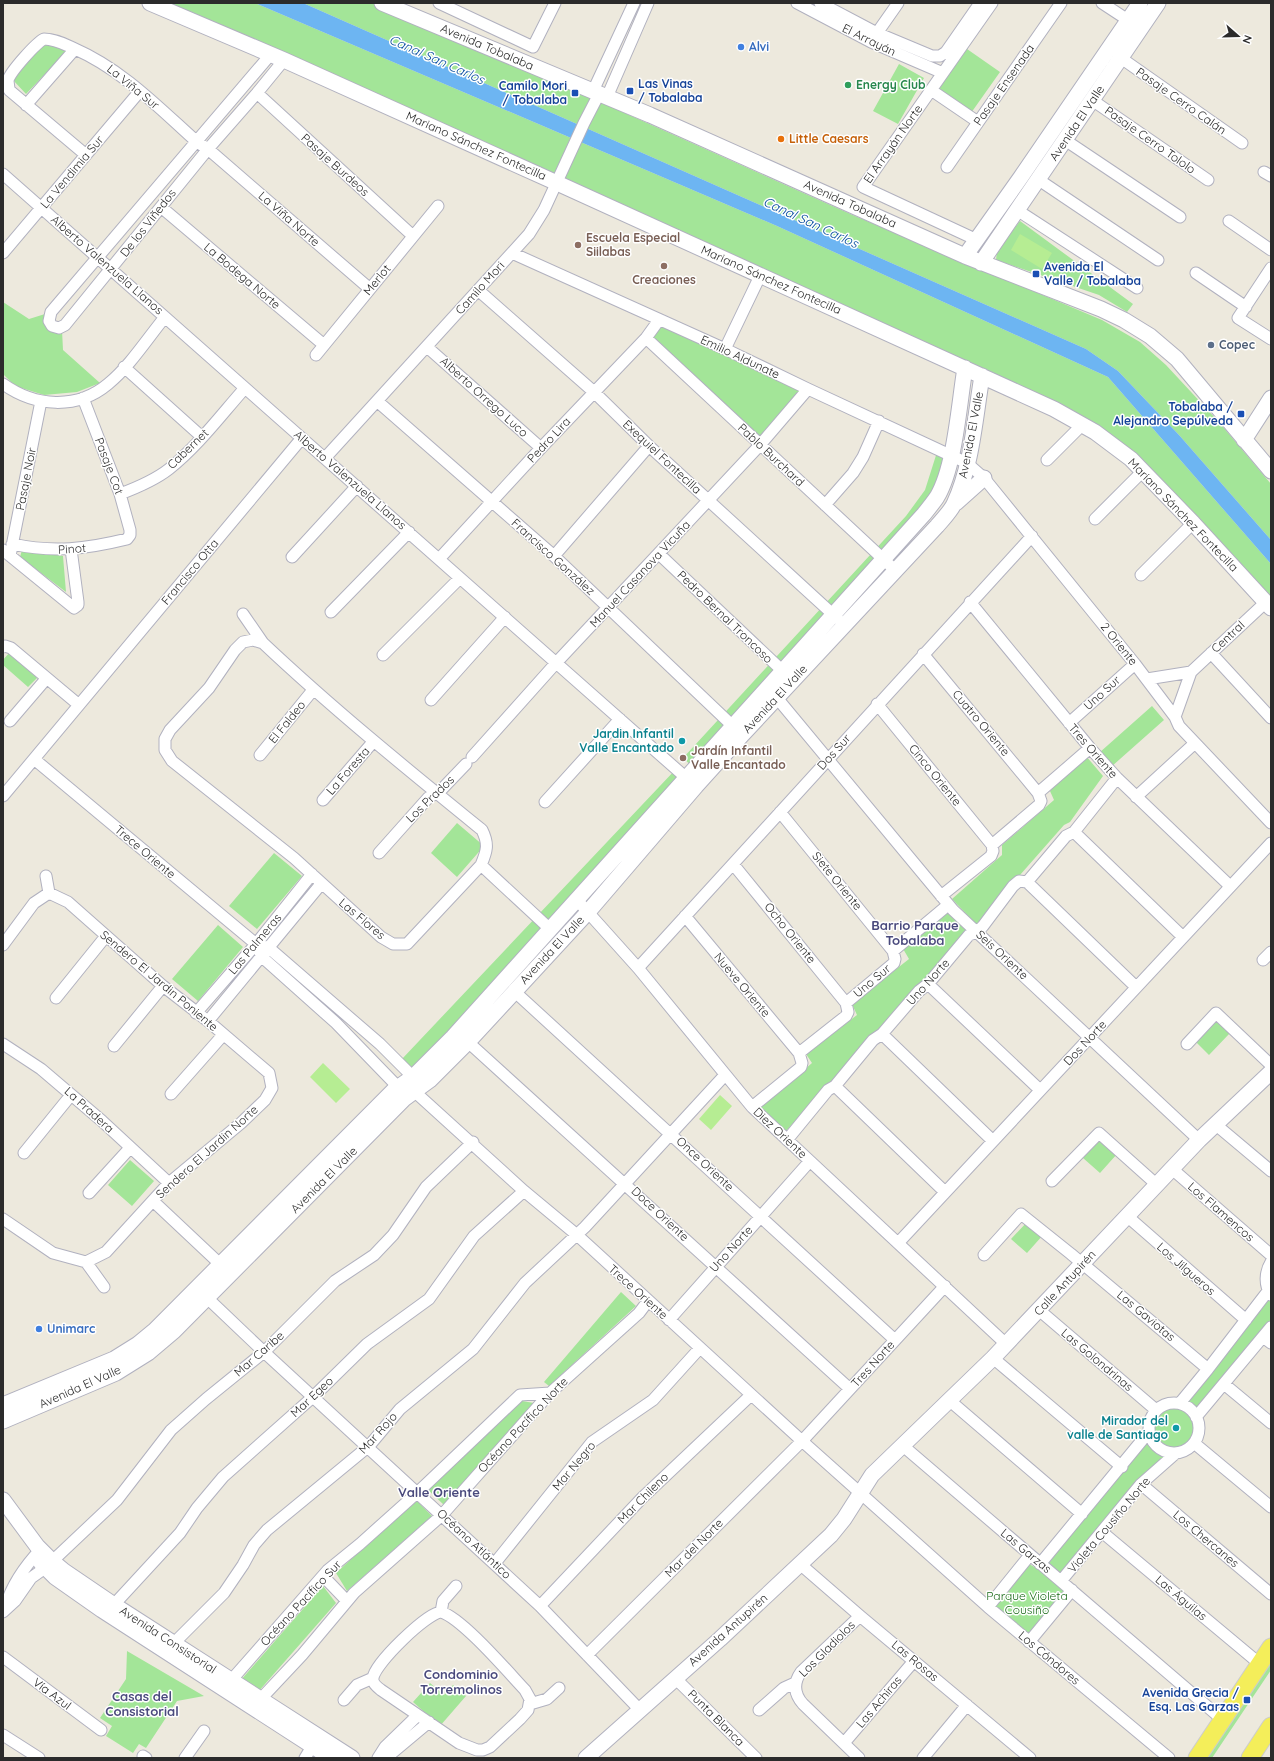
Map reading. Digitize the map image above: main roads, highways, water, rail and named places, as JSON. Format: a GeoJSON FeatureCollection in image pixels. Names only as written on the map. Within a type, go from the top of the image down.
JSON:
{"type":"FeatureCollection","features":[{"type":"Feature","properties":{"kind":"main road"},"geometry":{"type":"LineString","coordinates":[[1198,1758],[1271,1647]]}},
{"type":"Feature","properties":{"kind":"main road"},"geometry":{"type":"LineString","coordinates":[[1251,1758],[1271,1726]]}},
{"type":"Feature","properties":{"kind":"water"},"geometry":{"type":"Polygon","coordinates":[[[255,3],[303,3],[1086,349],[1118,371],[1179,435],[1271,540],[1271,564],[1108,377],[777,226],[255,3]]]}},
{"type":"Feature","properties":{"kind":"place","name":"Alvi"},"geometry":{"type":"Point","coordinates":[741,47]}},
{"type":"Feature","properties":{"kind":"place","name":"Energy Club"},"geometry":{"type":"Point","coordinates":[848,85]}},
{"type":"Feature","properties":{"kind":"place","name":"Las Vinas / Tobalaba"},"geometry":{"type":"Point","coordinates":[630,91]}},
{"type":"Feature","properties":{"kind":"place","name":"Camilo Mori / Tobalaba"},"geometry":{"type":"Point","coordinates":[575,93]}},
{"type":"Feature","properties":{"kind":"place","name":"Little Caesars"},"geometry":{"type":"Point","coordinates":[781,139]}},
{"type":"Feature","properties":{"kind":"place","name":"Escuela Especial Siilabas"},"geometry":{"type":"Point","coordinates":[578,245]}},
{"type":"Feature","properties":{"kind":"place","name":"Creaciones"},"geometry":{"type":"Point","coordinates":[664,266]}},
{"type":"Feature","properties":{"kind":"place","name":"Avenida El Valle / Tobalaba"},"geometry":{"type":"Point","coordinates":[1036,274]}},
{"type":"Feature","properties":{"kind":"place","name":"Copec"},"geometry":{"type":"Point","coordinates":[1211,345]}},
{"type":"Feature","properties":{"kind":"place","name":"Tobalaba / Alejandro Sepúlveda"},"geometry":{"type":"Point","coordinates":[1241,414]}},
{"type":"Feature","properties":{"kind":"place","name":"Jardin Infantil Valle Encantado"},"geometry":{"type":"Point","coordinates":[682,741]}},
{"type":"Feature","properties":{"kind":"place","name":"Jardín Infantil Valle Encantado"},"geometry":{"type":"Point","coordinates":[683,758]}},
{"type":"Feature","properties":{"kind":"place","name":"Unimarc"},"geometry":{"type":"Point","coordinates":[39,1329]}},
{"type":"Feature","properties":{"kind":"place","name":"Mirador del valle de Santiago"},"geometry":{"type":"Point","coordinates":[1176,1428]}},
{"type":"Feature","properties":{"kind":"place","name":"Avenida Grecia / Esq. Las Garzas"},"geometry":{"type":"Point","coordinates":[1247,1700]}},
{"type":"Feature","properties":{"kind":"district","name":"Barrio Parque Tobalaba"},"geometry":{"type":"Point","coordinates":[915,932]}},
{"type":"Feature","properties":{"kind":"district","name":"Valle Oriente"},"geometry":{"type":"Point","coordinates":[439,1492]}},
{"type":"Feature","properties":{"kind":"district","name":"Condominio Torremolinos"},"geometry":{"type":"Point","coordinates":[461,1682]}},
{"type":"Feature","properties":{"kind":"district","name":"Casas del Consistorial"},"geometry":{"type":"Point","coordinates":[142,1704]}},
{"type":"Feature","properties":{"kind":"water label","name":"Canal San Carlos"},"geometry":{"type":"Point","coordinates":[437,59]}},
{"type":"Feature","properties":{"kind":"water label","name":"Canal San Carlos"},"geometry":{"type":"Point","coordinates":[811,222]}},
{"type":"Feature","properties":{"kind":"park label","name":"Parque Violeta Cousiño"},"geometry":{"type":"Point","coordinates":[1027,1603]}}]}
